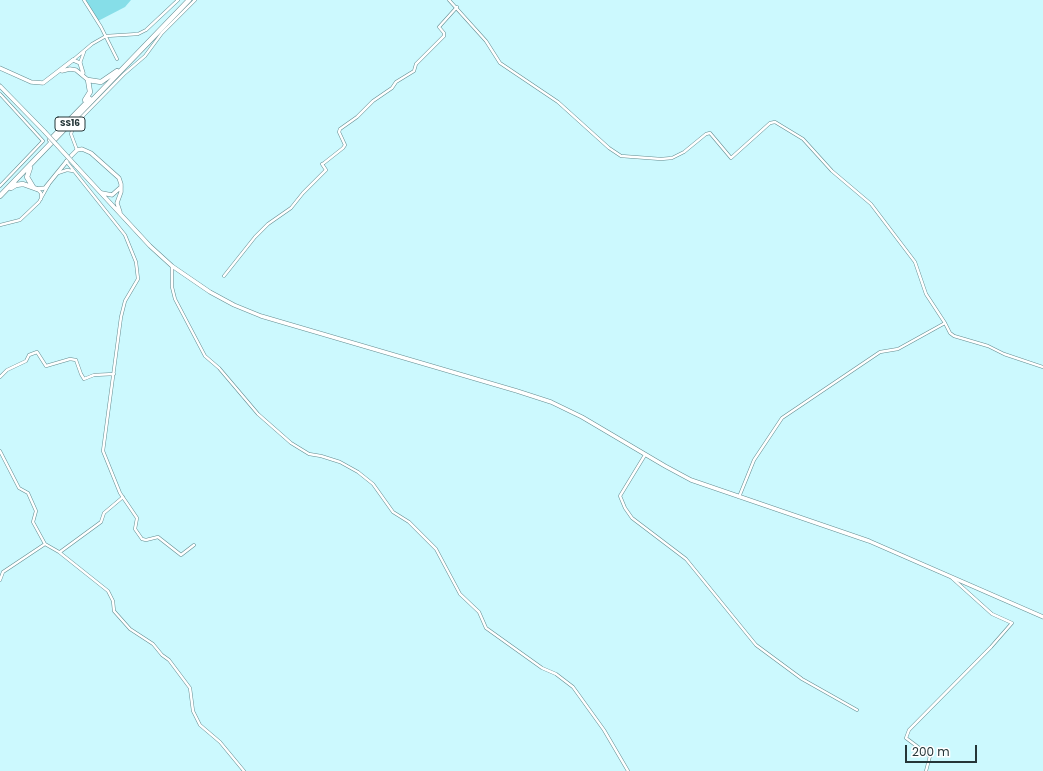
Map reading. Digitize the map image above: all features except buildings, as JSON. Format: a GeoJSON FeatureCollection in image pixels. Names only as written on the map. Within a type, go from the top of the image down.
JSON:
{"type":"FeatureCollection","features":[{"type":"Feature","properties":{"kind":"highway","name":"SS16"},"geometry":{"type":"LineString","coordinates":[[0,196],[48,147],[185,0]]}},
{"type":"Feature","properties":{"kind":"highway","name":"SS16"},"geometry":{"type":"LineString","coordinates":[[0,192],[117,71],[189,0]]}},
{"type":"Feature","properties":{"kind":"highway"},"geometry":{"type":"LineString","coordinates":[[65,125],[70,116],[89,95],[90,86],[88,80],[101,82],[117,71]]}},
{"type":"Feature","properties":{"kind":"highway"},"geometry":{"type":"LineString","coordinates":[[35,188],[27,180],[27,174],[48,147]]}},
{"type":"Feature","properties":{"kind":"highway"},"geometry":{"type":"LineString","coordinates":[[0,200],[16,185],[23,184],[35,188]]}},
{"type":"Feature","properties":{"kind":"main road"},"geometry":{"type":"LineString","coordinates":[[73,60],[80,63],[83,74]]}},
{"type":"Feature","properties":{"kind":"main road"},"geometry":{"type":"LineString","coordinates":[[73,60],[76,70]]}},
{"type":"Feature","properties":{"kind":"main road"},"geometry":{"type":"LineString","coordinates":[[0,68],[37,84],[46,82],[73,60]]}},
{"type":"Feature","properties":{"kind":"main road"},"geometry":{"type":"LineString","coordinates":[[59,72],[70,69],[76,70],[83,74],[88,80]]}},
{"type":"Feature","properties":{"kind":"main road"},"geometry":{"type":"LineString","coordinates":[[0,86],[44,131],[122,216],[172,266],[210,292],[261,316],[551,402],[582,417],[645,455],[691,480],[869,541],[1043,617]]}},
{"type":"Feature","properties":{"kind":"main road"},"geometry":{"type":"LineString","coordinates":[[35,188],[46,188],[66,161],[77,150],[82,149],[91,153],[116,174],[120,181],[121,187],[121,192],[118,198],[118,208],[122,216]]}},
{"type":"Feature","properties":{"kind":"main road"},"geometry":{"type":"LineString","coordinates":[[109,202],[112,195],[121,187]]}},
{"type":"Feature","properties":{"kind":"main road"},"geometry":{"type":"LineString","coordinates":[[101,193],[112,195]]}},
{"type":"Feature","properties":{"kind":"main road"},"geometry":{"type":"LineString","coordinates":[[109,202],[118,198]]}},
{"type":"Feature","properties":{"kind":"street"},"geometry":{"type":"LineString","coordinates":[[84,0],[106,36],[117,59]]}},
{"type":"Feature","properties":{"kind":"street"},"geometry":{"type":"LineString","coordinates":[[73,60],[86,49],[106,36],[131,35],[142,32],[155,24],[178,0]]}},
{"type":"Feature","properties":{"kind":"street"},"geometry":{"type":"LineString","coordinates":[[77,150],[71,134],[74,125],[124,74],[145,56],[162,32],[194,0]]}},
{"type":"Feature","properties":{"kind":"street"},"geometry":{"type":"LineString","coordinates":[[449,0],[457,7],[486,41],[500,63],[558,102],[609,148],[622,156],[656,159],[672,158],[684,152],[706,134],[710,133],[731,158],[772,122],[803,139],[832,171],[871,204],[891,228],[915,262],[926,294],[950,333],[954,336],[988,346],[1004,354],[1043,367]]}},
{"type":"Feature","properties":{"kind":"street"},"geometry":{"type":"LineString","coordinates":[[224,276],[255,237],[268,224],[291,208],[302,193],[326,170],[322,164],[345,145],[339,132],[340,129],[357,117],[373,101],[392,88],[396,82],[414,71],[416,64],[444,36],[444,33],[439,27],[457,7]]}},
{"type":"Feature","properties":{"kind":"street"},"geometry":{"type":"LineString","coordinates":[[80,63],[86,49]]}},
{"type":"Feature","properties":{"kind":"street"},"geometry":{"type":"LineString","coordinates":[[0,94],[43,141],[0,186]]}},
{"type":"Feature","properties":{"kind":"street"},"geometry":{"type":"LineString","coordinates":[[74,140],[82,149]]}},
{"type":"Feature","properties":{"kind":"street"},"geometry":{"type":"LineString","coordinates":[[66,161],[72,171],[91,190],[121,230],[133,252],[136,262],[138,279],[124,306],[103,451],[123,497],[137,518],[135,529],[144,540],[158,537],[181,555],[194,545]]}},
{"type":"Feature","properties":{"kind":"street"},"geometry":{"type":"LineString","coordinates":[[57,173],[65,170],[72,171]]}},
{"type":"Feature","properties":{"kind":"street"},"geometry":{"type":"LineString","coordinates":[[0,225],[17,222],[41,199],[49,184]]}},
{"type":"Feature","properties":{"kind":"street"},"geometry":{"type":"LineString","coordinates":[[35,188],[41,193],[41,199]]}},
{"type":"Feature","properties":{"kind":"street"},"geometry":{"type":"LineString","coordinates":[[172,266],[172,287],[175,299],[205,356],[229,379],[258,414],[290,443],[309,454],[340,462],[358,472],[373,484],[393,512],[410,522],[436,549],[460,594],[479,612],[486,628],[542,668],[556,674],[573,687],[604,730],[628,771]]}},
{"type":"Feature","properties":{"kind":"street"},"geometry":{"type":"LineString","coordinates":[[738,497],[754,460],[782,418],[880,352],[898,349],[945,323]]}},
{"type":"Feature","properties":{"kind":"street"},"geometry":{"type":"LineString","coordinates":[[0,377],[7,370],[26,361],[29,355],[37,352],[46,366],[71,359],[76,360],[84,379],[94,375],[114,374]]}},
{"type":"Feature","properties":{"kind":"street"},"geometry":{"type":"LineString","coordinates":[[0,451],[19,488],[28,493],[36,511],[33,522],[45,544],[59,552],[111,594],[114,611],[132,632],[153,644],[162,655],[169,660],[190,688],[193,711],[200,725],[218,740],[244,771]]}},
{"type":"Feature","properties":{"kind":"street"},"geometry":{"type":"LineString","coordinates":[[645,455],[620,496],[625,508],[632,518],[686,559],[756,645],[802,679],[857,710]]}},
{"type":"Feature","properties":{"kind":"street"},"geometry":{"type":"LineString","coordinates":[[59,552],[101,522],[104,513],[123,497]]}},
{"type":"Feature","properties":{"kind":"street"},"geometry":{"type":"LineString","coordinates":[[0,580],[3,572],[45,544]]}},
{"type":"Feature","properties":{"kind":"street"},"geometry":{"type":"LineString","coordinates":[[926,771],[930,756],[906,738],[909,730],[991,647],[1012,623],[992,614],[952,578]]}},
{"type":"Feature","properties":{"kind":"shaded area"},"geometry":{"type":"Polygon","coordinates":[[[85,0],[131,0],[125,7],[98,21],[85,0]]]}}]}
